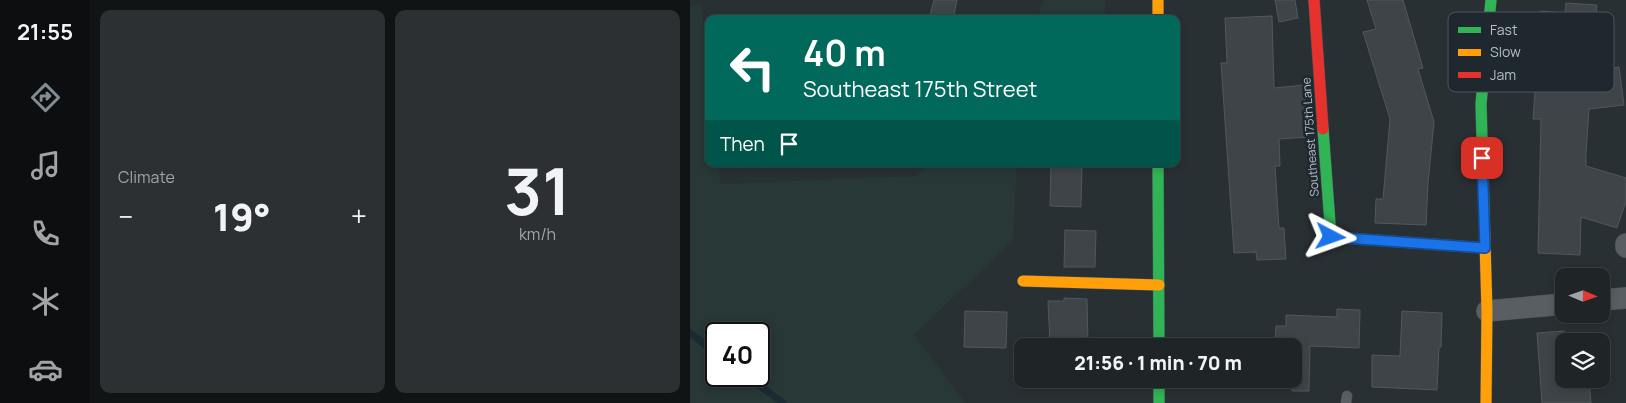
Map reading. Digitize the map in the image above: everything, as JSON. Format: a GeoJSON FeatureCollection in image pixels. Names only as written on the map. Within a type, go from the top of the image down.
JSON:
{"type":"FeatureCollection","features":[{"type":"Feature","properties":{"kind":"street"},"geometry":{"type":"LineString","coordinates":[[1158,0],[1158,15]]}},
{"type":"Feature","properties":{"kind":"street","name":"Southeast 175th Lane"},"geometry":{"type":"LineString","coordinates":[[1314,0],[1331,237],[1485,248]]}},
{"type":"Feature","properties":{"kind":"street"},"geometry":{"type":"LineString","coordinates":[[1482,92],[1487,311],[1486,403]]}},
{"type":"Feature","properties":{"kind":"street"},"geometry":{"type":"LineString","coordinates":[[1158,167],[1159,338]]}},
{"type":"Feature","properties":{"kind":"street"},"geometry":{"type":"LineString","coordinates":[[1023,281],[1159,284]]}},
{"type":"Feature","properties":{"kind":"street"},"geometry":{"type":"LineString","coordinates":[[1610,299],[1626,298]]}},
{"type":"Feature","properties":{"kind":"street"},"geometry":{"type":"LineString","coordinates":[[1487,311],[1555,305]]}},
{"type":"Feature","properties":{"kind":"street"},"geometry":{"type":"LineString","coordinates":[[1159,388],[1159,403]]}},
{"type":"Feature","properties":{"kind":"shaded area"},"geometry":{"type":"Polygon","coordinates":[[[1044,0],[1105,0],[1105,15],[1038,15],[1044,0]]]}},
{"type":"Feature","properties":{"kind":"shaded area"},"geometry":{"type":"Polygon","coordinates":[[[701,4],[705,39],[705,167],[718,167],[721,184],[917,176],[926,167],[1017,167],[1013,240],[914,335],[965,403],[690,403],[690,7],[701,4]]]}},
{"type":"Feature","properties":{"kind":"building"},"geometry":{"type":"Polygon","coordinates":[[[934,0],[957,0],[954,15],[930,15],[934,0]]]}},
{"type":"Feature","properties":{"kind":"building"},"geometry":{"type":"Polygon","coordinates":[[[1275,0],[1295,0],[1298,18],[1279,22],[1275,0]]]}},
{"type":"Feature","properties":{"kind":"building"},"geometry":{"type":"Polygon","coordinates":[[[1367,0],[1403,0],[1423,68],[1418,69],[1434,122],[1426,225],[1375,223],[1376,199],[1383,199],[1390,119],[1363,32],[1376,29],[1367,0]]]}},
{"type":"Feature","properties":{"kind":"building"},"geometry":{"type":"Polygon","coordinates":[[[1566,3],[1597,5],[1596,12],[1565,12],[1566,3]]]}},
{"type":"Feature","properties":{"kind":"building"},"geometry":{"type":"Polygon","coordinates":[[[1272,16],[1274,88],[1304,85],[1308,137],[1279,139],[1280,166],[1275,166],[1279,228],[1284,228],[1286,259],[1257,260],[1256,252],[1234,253],[1221,63],[1227,63],[1225,18],[1272,16]]]}},
{"type":"Feature","properties":{"kind":"building"},"geometry":{"type":"Polygon","coordinates":[[[1619,67],[1624,105],[1589,109],[1586,166],[1626,178],[1626,201],[1617,228],[1581,217],[1580,255],[1538,253],[1541,119],[1533,119],[1535,92],[1614,92],[1614,68],[1619,67]]]}},
{"type":"Feature","properties":{"kind":"building"},"geometry":{"type":"Polygon","coordinates":[[[1051,167],[1082,167],[1081,207],[1050,206],[1051,167]]]}},
{"type":"Feature","properties":{"kind":"building"},"geometry":{"type":"Polygon","coordinates":[[[1065,230],[1096,231],[1095,267],[1064,267],[1065,230]]]}},
{"type":"Feature","properties":{"kind":"building"},"geometry":{"type":"Polygon","coordinates":[[[1064,298],[1087,299],[1088,338],[1050,338],[1048,301],[1064,301],[1064,298]]]}},
{"type":"Feature","properties":{"kind":"building"},"geometry":{"type":"Polygon","coordinates":[[[1337,309],[1360,310],[1359,348],[1310,346],[1309,391],[1292,391],[1292,388],[1302,388],[1302,338],[1275,338],[1276,326],[1286,326],[1286,315],[1337,317],[1337,309]]]}},
{"type":"Feature","properties":{"kind":"building"},"geometry":{"type":"Polygon","coordinates":[[[965,311],[1007,312],[1006,348],[964,347],[965,311]]]}},
{"type":"Feature","properties":{"kind":"building"},"geometry":{"type":"Polygon","coordinates":[[[1402,311],[1442,313],[1437,390],[1372,387],[1372,355],[1400,356],[1402,311]]]}},
{"type":"Feature","properties":{"kind":"building"},"geometry":{"type":"Polygon","coordinates":[[[1564,331],[1564,333],[1555,333],[1555,388],[1590,388],[1591,403],[1542,403],[1537,333],[1564,331]]]}},
{"type":"Feature","properties":{"kind":"waterway"},"geometry":{"type":"LineString","coordinates":[[690,333],[705,345]]}},
{"type":"Feature","properties":{"kind":"waterway"},"geometry":{"type":"LineString","coordinates":[[762,387],[783,403]]}},
{"type":"Feature","properties":{"kind":"traffic: fast"},"geometry":{"type":"LineString","coordinates":[[1490,12],[1491,0]]}},
{"type":"Feature","properties":{"kind":"traffic: fast"},"geometry":{"type":"LineString","coordinates":[[1482,92],[1484,208]]}},
{"type":"Feature","properties":{"kind":"traffic: fast"},"geometry":{"type":"LineString","coordinates":[[1323,129],[1331,237],[1485,248]]}},
{"type":"Feature","properties":{"kind":"traffic: fast"},"geometry":{"type":"LineString","coordinates":[[1158,167],[1159,338]]}},
{"type":"Feature","properties":{"kind":"traffic: fast"},"geometry":{"type":"LineString","coordinates":[[1159,388],[1159,403]]}},
{"type":"Feature","properties":{"kind":"traffic: slow"},"geometry":{"type":"LineString","coordinates":[[1158,0],[1158,15]]}},
{"type":"Feature","properties":{"kind":"traffic: slow"},"geometry":{"type":"LineString","coordinates":[[1484,208],[1487,311],[1486,403]]}},
{"type":"Feature","properties":{"kind":"traffic: slow"},"geometry":{"type":"LineString","coordinates":[[1023,281],[1159,285]]}},
{"type":"Feature","properties":{"kind":"traffic: jam"},"geometry":{"type":"LineString","coordinates":[[1314,0],[1323,129]]}},
{"type":"Feature","properties":{"kind":"route"},"geometry":{"type":"LineString","coordinates":[[1331,237],[1485,248],[1482,158]]}}]}
